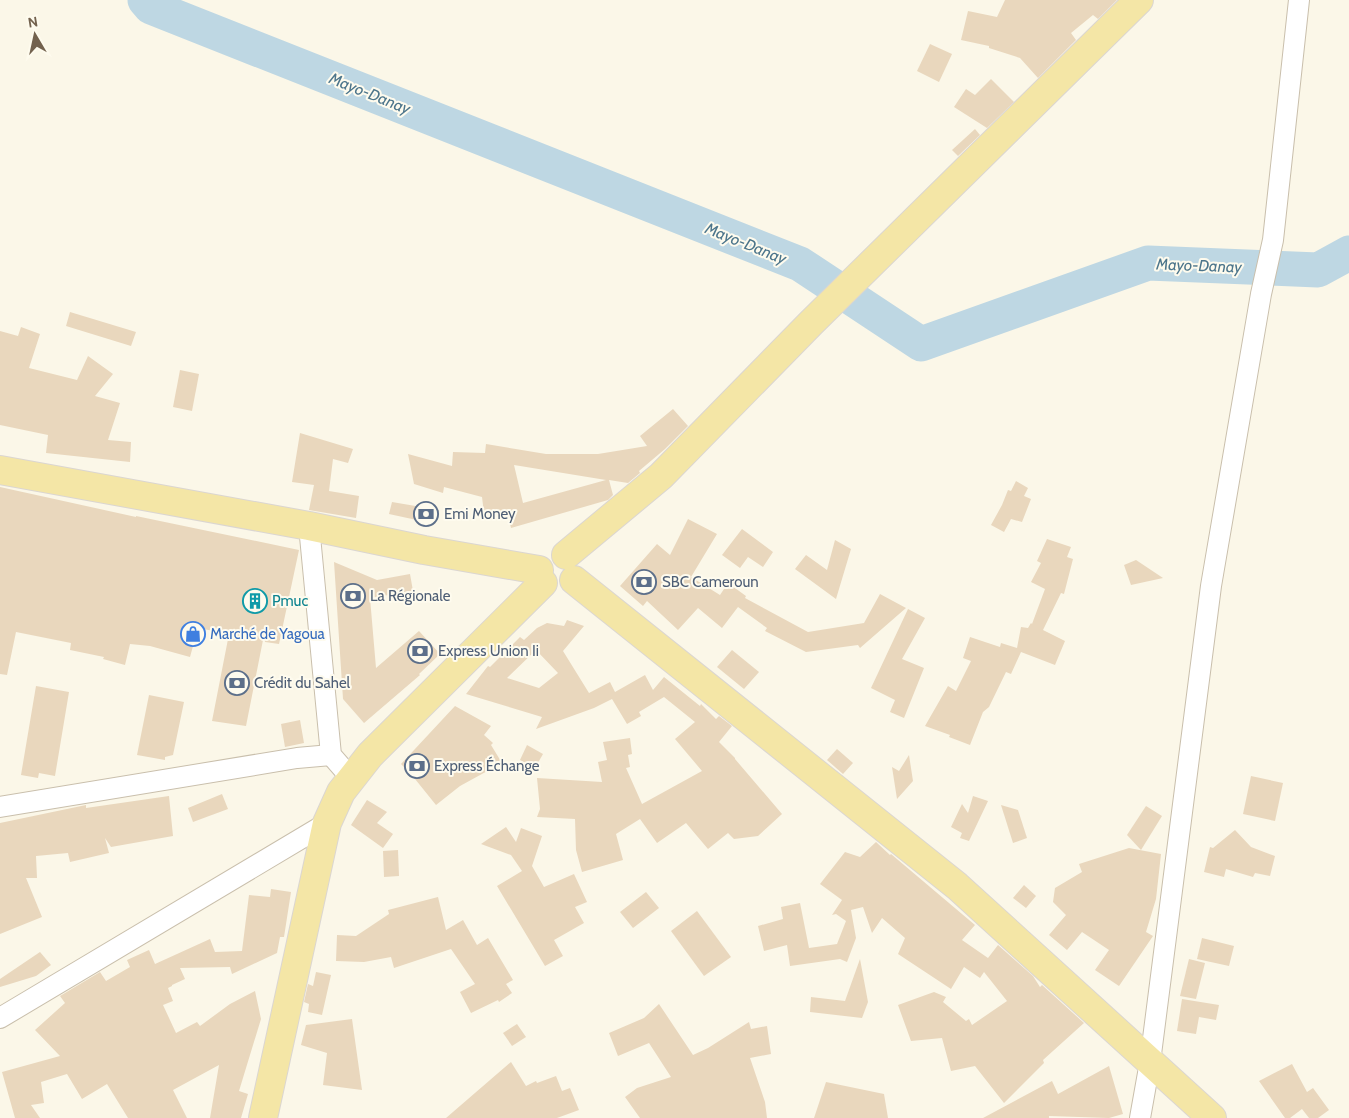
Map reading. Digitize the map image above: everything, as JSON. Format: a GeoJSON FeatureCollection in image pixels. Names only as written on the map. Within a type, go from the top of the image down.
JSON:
{"type":"FeatureCollection","features":[{"type":"Feature","properties":{"kind":"main road"},"geometry":{"type":"LineString","coordinates":[[0,470],[309,526],[424,550],[541,576],[549,588],[563,589],[569,586],[570,568],[811,323],[1139,0]]}},
{"type":"Feature","properties":{"kind":"main road"},"geometry":{"type":"LineString","coordinates":[[570,568],[957,886],[1212,1118]]}},
{"type":"Feature","properties":{"kind":"main road"},"geometry":{"type":"LineString","coordinates":[[262,1118],[327,823],[341,792],[370,755],[406,718],[452,676],[541,576]]}},
{"type":"Feature","properties":{"kind":"street"},"geometry":{"type":"LineString","coordinates":[[1140,1118],[1150,1062],[1212,586],[1261,294],[1273,240],[1299,0]]}},
{"type":"Feature","properties":{"kind":"street"},"geometry":{"type":"LineString","coordinates":[[309,526],[331,755],[351,778]]}},
{"type":"Feature","properties":{"kind":"street"},"geometry":{"type":"LineString","coordinates":[[0,807],[297,758],[331,755]]}},
{"type":"Feature","properties":{"kind":"street"},"geometry":{"type":"LineString","coordinates":[[0,1018],[327,823]]}},
{"type":"Feature","properties":{"kind":"building"},"geometry":{"type":"Polygon","coordinates":[[[1005,0],[1117,0],[1098,19],[1093,15],[1071,33],[1076,40],[1038,78],[1020,58],[989,48],[989,46],[961,40],[968,11],[997,17],[1005,0]]]}},
{"type":"Feature","properties":{"kind":"building"},"geometry":{"type":"Polygon","coordinates":[[[930,44],[952,54],[939,82],[917,71],[930,44]]]}},
{"type":"Feature","properties":{"kind":"building"},"geometry":{"type":"Polygon","coordinates":[[[991,79],[1014,102],[987,128],[954,107],[966,89],[975,95],[991,79]]]}},
{"type":"Feature","properties":{"kind":"building"},"geometry":{"type":"Polygon","coordinates":[[[975,129],[980,135],[958,156],[952,150],[975,129]]]}},
{"type":"Feature","properties":{"kind":"building"},"geometry":{"type":"Polygon","coordinates":[[[70,312],[136,332],[131,346],[66,326],[70,312]]]}},
{"type":"Feature","properties":{"kind":"building"},"geometry":{"type":"Polygon","coordinates":[[[21,327],[40,334],[29,368],[77,380],[88,356],[113,374],[95,396],[120,403],[108,440],[131,442],[130,462],[46,453],[48,435],[0,425],[0,331],[18,336],[21,327]]]}},
{"type":"Feature","properties":{"kind":"building"},"geometry":{"type":"Polygon","coordinates":[[[180,370],[199,374],[192,411],[173,407],[180,370]]]}},
{"type":"Feature","properties":{"kind":"building"},"geometry":{"type":"Polygon","coordinates":[[[673,409],[688,426],[628,483],[609,480],[613,495],[608,500],[511,528],[507,511],[484,513],[482,497],[444,487],[443,493],[414,484],[408,454],[452,466],[453,452],[485,453],[486,444],[546,454],[598,454],[647,446],[640,436],[673,409]],[[514,465],[523,503],[606,480],[514,465]]]}},
{"type":"Feature","properties":{"kind":"building"},"geometry":{"type":"Polygon","coordinates":[[[300,433],[353,449],[348,463],[333,459],[329,491],[359,496],[356,518],[309,510],[314,485],[292,482],[300,433]]]}},
{"type":"Feature","properties":{"kind":"building"},"geometry":{"type":"Polygon","coordinates":[[[1016,481],[1028,488],[1024,496],[1031,499],[1022,522],[1011,519],[1004,532],[991,525],[1008,490],[1011,491],[1016,481]]]}},
{"type":"Feature","properties":{"kind":"building"},"geometry":{"type":"Polygon","coordinates":[[[0,487],[299,550],[279,644],[265,642],[264,635],[246,726],[212,721],[229,634],[198,628],[190,657],[150,646],[130,644],[125,665],[103,659],[104,657],[70,650],[71,643],[16,632],[7,675],[0,674],[0,487]]]}},
{"type":"Feature","properties":{"kind":"building"},"geometry":{"type":"Polygon","coordinates":[[[392,502],[439,510],[435,524],[389,514],[392,502]]]}},
{"type":"Feature","properties":{"kind":"building"},"geometry":{"type":"Polygon","coordinates":[[[688,519],[717,534],[691,577],[720,595],[728,583],[746,596],[745,598],[808,632],[864,623],[880,594],[906,608],[860,648],[858,645],[806,652],[765,631],[767,628],[738,607],[722,628],[698,608],[678,630],[647,601],[643,606],[620,586],[657,544],[670,555],[688,519]]]}},
{"type":"Feature","properties":{"kind":"building"},"geometry":{"type":"Polygon","coordinates":[[[742,529],[773,552],[763,567],[748,557],[740,568],[722,555],[742,529]]]}},
{"type":"Feature","properties":{"kind":"building"},"geometry":{"type":"Polygon","coordinates":[[[1047,539],[1071,547],[1067,557],[1073,559],[1064,594],[1061,593],[1043,630],[1065,641],[1055,665],[1021,652],[1011,674],[1006,672],[989,707],[983,712],[970,745],[925,726],[948,686],[956,691],[971,661],[963,658],[970,637],[1000,647],[1001,643],[1017,648],[1021,627],[1028,628],[1032,624],[1045,589],[1031,582],[1041,563],[1037,561],[1047,539]]]}},
{"type":"Feature","properties":{"kind":"building"},"geometry":{"type":"Polygon","coordinates":[[[835,540],[851,549],[836,599],[795,569],[806,555],[827,570],[835,540]]]}},
{"type":"Feature","properties":{"kind":"building"},"geometry":{"type":"Polygon","coordinates":[[[1136,560],[1163,578],[1131,585],[1124,565],[1136,560]]]}},
{"type":"Feature","properties":{"kind":"building"},"geometry":{"type":"Polygon","coordinates":[[[334,562],[377,580],[410,574],[413,591],[370,598],[376,668],[419,631],[440,654],[420,675],[364,723],[343,699],[334,562]]]}},
{"type":"Feature","properties":{"kind":"building"},"geometry":{"type":"Polygon","coordinates":[[[908,609],[925,618],[902,659],[924,668],[904,718],[890,712],[895,700],[871,688],[908,609]]]}},
{"type":"Feature","properties":{"kind":"building"},"geometry":{"type":"Polygon","coordinates":[[[567,620],[584,626],[563,651],[589,693],[610,682],[615,692],[645,675],[653,690],[664,677],[700,706],[701,704],[716,719],[719,716],[732,726],[719,742],[735,758],[782,814],[758,836],[734,839],[728,833],[708,849],[686,823],[657,843],[640,819],[616,834],[623,860],[582,872],[576,850],[575,819],[537,817],[540,809],[537,778],[602,782],[598,762],[607,760],[603,742],[630,738],[632,754],[628,755],[630,767],[626,768],[642,804],[702,771],[675,739],[695,722],[664,697],[639,712],[641,716],[627,724],[612,699],[594,708],[536,729],[542,717],[466,694],[488,666],[490,667],[520,637],[524,640],[537,628],[547,623],[564,626],[567,620]],[[536,650],[507,678],[539,688],[558,673],[536,650]]]}},
{"type":"Feature","properties":{"kind":"building"},"geometry":{"type":"Polygon","coordinates":[[[732,650],[759,672],[744,689],[717,667],[732,650]]]}},
{"type":"Feature","properties":{"kind":"building"},"geometry":{"type":"Polygon","coordinates":[[[36,686],[69,692],[55,776],[39,773],[38,778],[21,775],[36,686]]]}},
{"type":"Feature","properties":{"kind":"building"},"geometry":{"type":"Polygon","coordinates":[[[149,695],[184,702],[173,755],[165,757],[165,760],[137,755],[149,695]]]}},
{"type":"Feature","properties":{"kind":"building"},"geometry":{"type":"Polygon","coordinates":[[[455,706],[491,726],[484,735],[493,743],[491,745],[502,763],[460,786],[436,805],[401,764],[455,706]]]}},
{"type":"Feature","properties":{"kind":"building"},"geometry":{"type":"Polygon","coordinates":[[[300,720],[304,743],[285,747],[281,724],[300,720]]]}},
{"type":"Feature","properties":{"kind":"building"},"geometry":{"type":"Polygon","coordinates":[[[527,745],[543,754],[535,768],[520,760],[527,745]]]}},
{"type":"Feature","properties":{"kind":"building"},"geometry":{"type":"Polygon","coordinates":[[[837,749],[853,763],[843,774],[827,760],[837,749]]]}},
{"type":"Feature","properties":{"kind":"building"},"geometry":{"type":"Polygon","coordinates":[[[909,755],[913,781],[897,799],[892,767],[899,771],[909,755]]]}},
{"type":"Feature","properties":{"kind":"building"},"geometry":{"type":"Polygon","coordinates":[[[1251,776],[1283,783],[1275,821],[1243,814],[1251,776]]]}},
{"type":"Feature","properties":{"kind":"building"},"geometry":{"type":"Polygon","coordinates":[[[222,794],[228,809],[193,822],[188,808],[222,794]]]}},
{"type":"Feature","properties":{"kind":"building"},"geometry":{"type":"Polygon","coordinates":[[[169,796],[173,836],[111,847],[105,838],[109,853],[70,862],[68,853],[36,856],[37,878],[26,878],[42,917],[0,934],[0,823],[86,805],[86,808],[169,796]]]}},
{"type":"Feature","properties":{"kind":"building"},"geometry":{"type":"Polygon","coordinates":[[[973,796],[988,801],[969,841],[960,838],[962,833],[951,827],[962,804],[968,813],[973,796]]]}},
{"type":"Feature","properties":{"kind":"building"},"geometry":{"type":"Polygon","coordinates":[[[367,800],[387,812],[377,823],[393,834],[383,848],[351,825],[367,800]]]}},
{"type":"Feature","properties":{"kind":"building"},"geometry":{"type":"Polygon","coordinates":[[[1001,805],[1018,810],[1027,838],[1013,843],[1001,805]]]}},
{"type":"Feature","properties":{"kind":"building"},"geometry":{"type":"Polygon","coordinates":[[[1146,806],[1162,816],[1141,850],[1127,835],[1146,806]]]}},
{"type":"Feature","properties":{"kind":"building"},"geometry":{"type":"Polygon","coordinates":[[[506,827],[516,842],[521,828],[542,836],[532,866],[544,887],[574,874],[587,902],[575,907],[584,923],[554,940],[563,956],[545,966],[497,886],[522,871],[511,855],[481,844],[506,827]]]}},
{"type":"Feature","properties":{"kind":"building"},"geometry":{"type":"Polygon","coordinates":[[[1235,830],[1251,847],[1275,856],[1270,876],[1255,873],[1253,877],[1226,869],[1224,877],[1204,872],[1210,847],[1213,848],[1235,830]]]}},
{"type":"Feature","properties":{"kind":"building"},"geometry":{"type":"Polygon","coordinates":[[[876,842],[975,925],[962,940],[988,958],[998,945],[1033,976],[1040,987],[1042,985],[1084,1023],[1043,1060],[1044,1063],[1004,1103],[975,1066],[951,1071],[942,1038],[911,1041],[898,1005],[934,992],[946,997],[943,1002],[966,1021],[969,1019],[972,1025],[1007,1001],[984,972],[980,978],[964,967],[951,989],[898,954],[905,938],[882,918],[872,933],[863,907],[851,910],[856,938],[847,962],[840,959],[790,966],[787,945],[764,951],[758,926],[783,919],[781,907],[800,903],[809,948],[837,944],[846,921],[836,914],[832,915],[842,900],[820,884],[845,852],[860,857],[876,842]]]}},
{"type":"Feature","properties":{"kind":"building"},"geometry":{"type":"Polygon","coordinates":[[[1129,848],[1161,854],[1156,899],[1146,932],[1153,936],[1119,986],[1095,970],[1109,950],[1082,932],[1067,950],[1049,935],[1066,915],[1053,902],[1055,888],[1082,872],[1079,864],[1129,848]]]}},
{"type":"Feature","properties":{"kind":"building"},"geometry":{"type":"Polygon","coordinates":[[[398,850],[399,876],[384,877],[383,851],[398,850]]]}},
{"type":"Feature","properties":{"kind":"building"},"geometry":{"type":"Polygon","coordinates":[[[1024,885],[1036,896],[1026,908],[1013,898],[1024,885]]]}},
{"type":"Feature","properties":{"kind":"building"},"geometry":{"type":"Polygon","coordinates":[[[271,889],[291,892],[284,937],[280,937],[277,953],[232,974],[230,967],[180,968],[185,979],[168,988],[173,1001],[163,1005],[176,1033],[197,1022],[200,1026],[230,1004],[255,991],[261,1019],[239,1091],[248,1094],[241,1118],[210,1118],[219,1065],[173,1090],[187,1118],[128,1118],[107,1084],[82,1099],[67,1074],[41,1082],[44,1103],[31,1105],[40,1118],[15,1118],[2,1072],[60,1056],[35,1030],[65,1003],[60,996],[100,972],[106,981],[130,967],[127,960],[149,950],[155,964],[210,939],[215,952],[242,951],[249,895],[270,897],[271,889]]]}},
{"type":"Feature","properties":{"kind":"building"},"geometry":{"type":"Polygon","coordinates":[[[646,892],[659,908],[633,928],[620,912],[646,892]]]}},
{"type":"Feature","properties":{"kind":"building"},"geometry":{"type":"Polygon","coordinates":[[[438,897],[446,930],[463,920],[477,945],[488,938],[513,980],[506,984],[512,993],[499,1002],[498,1000],[471,1013],[460,992],[475,984],[451,949],[394,968],[391,957],[364,962],[336,961],[337,935],[356,936],[389,914],[388,910],[438,897]]]}},
{"type":"Feature","properties":{"kind":"building"},"geometry":{"type":"Polygon","coordinates":[[[697,911],[731,957],[704,976],[671,931],[697,911]]]}},
{"type":"Feature","properties":{"kind":"building"},"geometry":{"type":"Polygon","coordinates":[[[1202,938],[1234,946],[1229,966],[1197,959],[1202,938]]]}},
{"type":"Feature","properties":{"kind":"building"},"geometry":{"type":"Polygon","coordinates":[[[40,952],[51,965],[36,976],[0,987],[0,979],[40,952]]]}},
{"type":"Feature","properties":{"kind":"building"},"geometry":{"type":"Polygon","coordinates":[[[860,959],[868,1002],[862,1018],[810,1012],[811,997],[845,1001],[860,959]]]}},
{"type":"Feature","properties":{"kind":"building"},"geometry":{"type":"Polygon","coordinates":[[[1189,959],[1205,963],[1196,999],[1180,996],[1189,959]]]}},
{"type":"Feature","properties":{"kind":"building"},"geometry":{"type":"Polygon","coordinates":[[[316,972],[331,975],[322,1015],[308,1012],[309,1004],[304,1002],[308,984],[313,986],[316,972]]]}},
{"type":"Feature","properties":{"kind":"building"},"geometry":{"type":"Polygon","coordinates":[[[1182,999],[1219,1005],[1216,1020],[1199,1017],[1196,1034],[1177,1031],[1182,999]]]}},
{"type":"Feature","properties":{"kind":"building"},"geometry":{"type":"Polygon","coordinates":[[[659,1004],[693,1055],[708,1048],[749,1022],[751,1029],[767,1026],[771,1054],[750,1058],[765,1102],[767,1118],[640,1118],[625,1097],[637,1088],[671,1077],[649,1043],[618,1056],[609,1033],[644,1018],[659,1004]]]}},
{"type":"Feature","properties":{"kind":"building"},"geometry":{"type":"Polygon","coordinates":[[[352,1019],[362,1090],[323,1085],[327,1053],[301,1045],[306,1025],[352,1019]]]}},
{"type":"Feature","properties":{"kind":"building"},"geometry":{"type":"Polygon","coordinates":[[[517,1024],[526,1037],[512,1046],[503,1033],[517,1024]]]}},
{"type":"Feature","properties":{"kind":"building"},"geometry":{"type":"Polygon","coordinates":[[[511,1062],[526,1086],[536,1081],[537,1083],[556,1076],[562,1091],[570,1088],[579,1110],[557,1118],[446,1118],[511,1062]]]}},
{"type":"Feature","properties":{"kind":"building"},"geometry":{"type":"Polygon","coordinates":[[[1292,1064],[1307,1092],[1313,1088],[1329,1110],[1318,1118],[1309,1118],[1302,1109],[1290,1118],[1285,1118],[1259,1081],[1292,1064]]]}},
{"type":"Feature","properties":{"kind":"building"},"geometry":{"type":"Polygon","coordinates":[[[1109,1066],[1123,1114],[1109,1118],[1049,1116],[1049,1118],[983,1118],[1052,1081],[1058,1094],[1109,1066]]]}},
{"type":"Feature","properties":{"kind":"building"},"geometry":{"type":"Polygon","coordinates":[[[826,1082],[884,1094],[888,1118],[814,1118],[826,1082]]]}},
{"type":"Feature","properties":{"kind":"waterway","name":"Mayo-Danay"},"geometry":{"type":"LineString","coordinates":[[145,0],[151,7],[800,264],[921,344],[1148,263],[1318,270],[1349,253]]}},
{"type":"Feature","properties":{"kind":"place","name":"Emi Money"},"geometry":{"type":"Point","coordinates":[426,514]}},
{"type":"Feature","properties":{"kind":"place","name":"SBC Cameroun"},"geometry":{"type":"Point","coordinates":[644,582]}},
{"type":"Feature","properties":{"kind":"place","name":"La Régionale"},"geometry":{"type":"Point","coordinates":[353,596]}},
{"type":"Feature","properties":{"kind":"place","name":"Pmuc"},"geometry":{"type":"Point","coordinates":[255,601]}},
{"type":"Feature","properties":{"kind":"place","name":"Marché de Yagoua"},"geometry":{"type":"Point","coordinates":[193,634]}},
{"type":"Feature","properties":{"kind":"place","name":"Express Union Ii"},"geometry":{"type":"Point","coordinates":[420,651]}},
{"type":"Feature","properties":{"kind":"place","name":"Crédit du Sahel"},"geometry":{"type":"Point","coordinates":[237,683]}},
{"type":"Feature","properties":{"kind":"place","name":"Express Échange"},"geometry":{"type":"Point","coordinates":[417,766]}}]}
